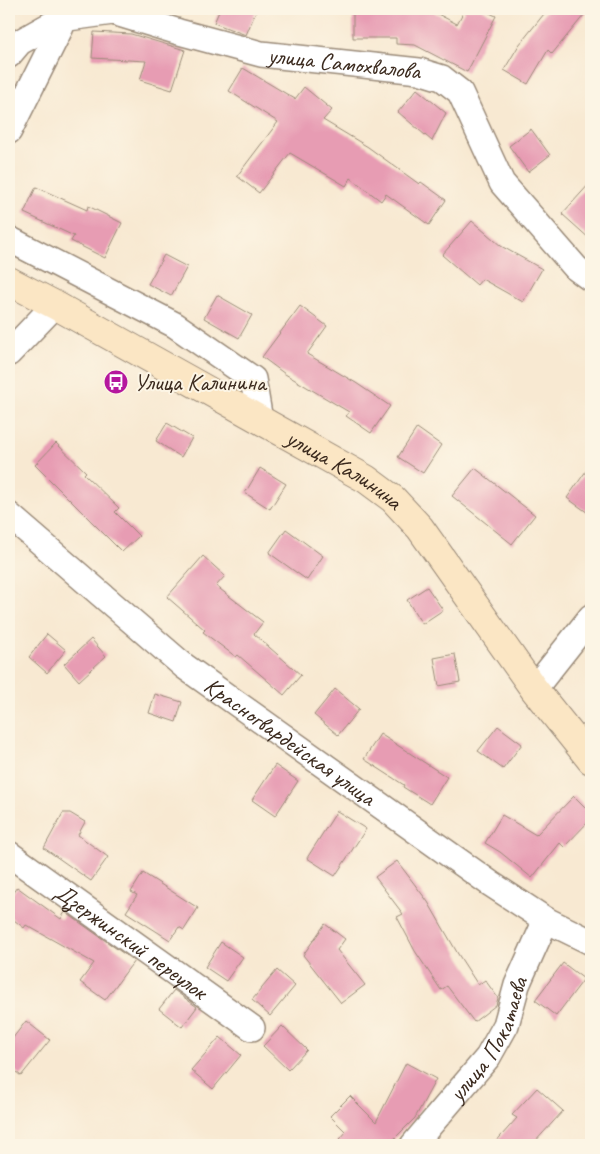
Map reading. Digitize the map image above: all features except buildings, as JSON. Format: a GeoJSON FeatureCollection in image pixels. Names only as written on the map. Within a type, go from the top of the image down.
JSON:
{"type":"FeatureCollection","features":[{"type":"Feature","properties":{"kind":"main road","name":"улица Калинина"},"geometry":{"type":"LineString","coordinates":[[9,282],[366,479],[393,499],[420,528],[534,689],[591,760]]}},
{"type":"Feature","properties":{"kind":"street","name":"улица Самохвалова"},"geometry":{"type":"LineString","coordinates":[[9,55],[20,42],[61,19],[113,12],[261,54],[419,70],[442,78],[460,92],[502,182],[576,268],[591,280]]}},
{"type":"Feature","properties":{"kind":"street"},"geometry":{"type":"LineString","coordinates":[[9,131],[61,27],[61,19]]}},
{"type":"Feature","properties":{"kind":"street"},"geometry":{"type":"LineString","coordinates":[[9,239],[175,325],[253,379],[260,420]]}},
{"type":"Feature","properties":{"kind":"street"},"geometry":{"type":"LineString","coordinates":[[9,353],[55,306]]}},
{"type":"Feature","properties":{"kind":"street","name":"Красногвардейская улица"},"geometry":{"type":"LineString","coordinates":[[9,515],[184,666],[491,884],[546,920],[591,942]]}},
{"type":"Feature","properties":{"kind":"street"},"geometry":{"type":"LineString","coordinates":[[534,689],[591,617]]}},
{"type":"Feature","properties":{"kind":"street","name":"Дзержинский переулок"},"geometry":{"type":"LineString","coordinates":[[9,854],[252,1028]]}},
{"type":"Feature","properties":{"kind":"street","name":"улица Покатаева"},"geometry":{"type":"LineString","coordinates":[[414,1145],[488,1057],[506,1025],[517,985],[546,920]]}},
{"type":"Feature","properties":{"kind":"place","name":"Улица Калинина"},"geometry":{"type":"Point","coordinates":[116,382]}}]}
